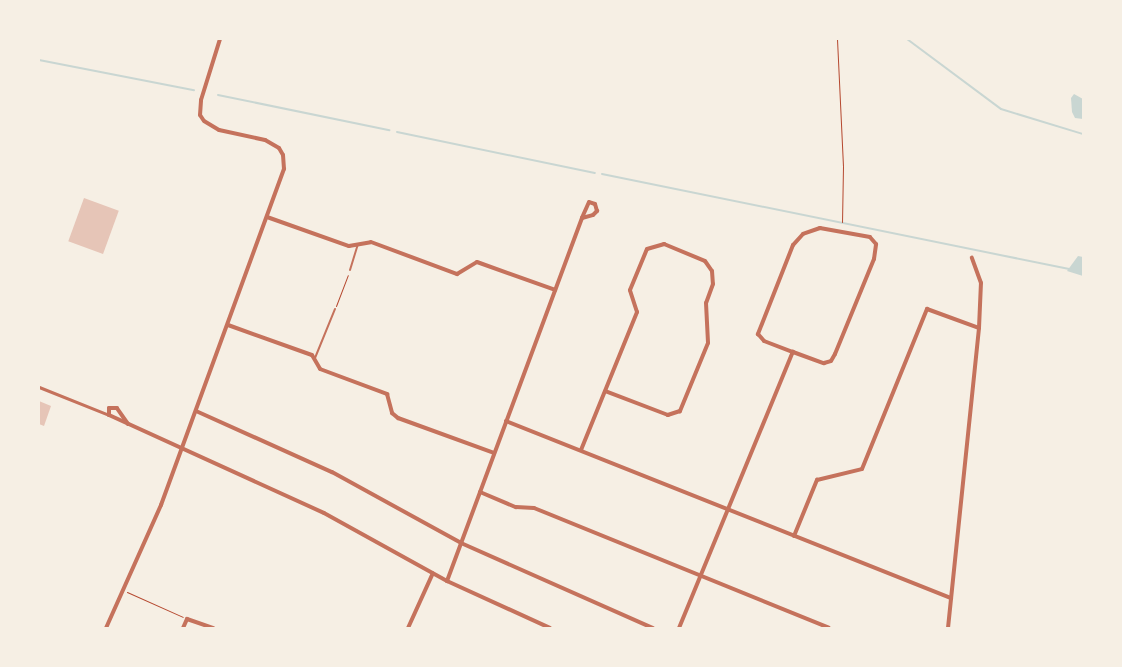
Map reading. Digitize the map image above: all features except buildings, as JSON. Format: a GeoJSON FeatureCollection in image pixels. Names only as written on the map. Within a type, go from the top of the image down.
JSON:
{"type":"FeatureCollection","features":[{"type":"Feature","properties":{"kind":"street"},"geometry":{"type":"LineString","coordinates":[[106,628],[124,590],[182,449],[284,169],[283,155],[279,148],[265,140],[219,130],[204,122],[199,108],[220,39]]}},
{"type":"Feature","properties":{"kind":"street"},"geometry":{"type":"LineString","coordinates":[[447,581],[582,218],[589,202],[595,204],[596,211],[593,215],[582,218]]}},
{"type":"Feature","properties":{"kind":"street"},"geometry":{"type":"LineString","coordinates":[[267,217],[349,246],[371,242],[457,274],[477,262],[555,290]]}},
{"type":"Feature","properties":{"kind":"street"},"geometry":{"type":"LineString","coordinates":[[820,228],[870,237],[876,248],[874,259],[833,358],[824,363],[793,352],[764,341],[758,334],[796,240],[810,230],[820,228]]}},
{"type":"Feature","properties":{"kind":"street"},"geometry":{"type":"LineString","coordinates":[[580,450],[637,312],[630,290],[647,249],[664,244],[705,261],[712,272],[713,284],[706,302],[708,343],[680,411],[668,415],[605,391]]}},
{"type":"Feature","properties":{"kind":"street"},"geometry":{"type":"LineString","coordinates":[[948,628],[979,328],[981,283],[972,258]]}},
{"type":"Feature","properties":{"kind":"street"},"geometry":{"type":"LineString","coordinates":[[794,536],[817,480],[862,469],[927,309],[979,328]]}},
{"type":"Feature","properties":{"kind":"street"},"geometry":{"type":"LineString","coordinates":[[228,325],[315,358],[320,369],[387,394],[392,413],[398,418],[494,453]]}},
{"type":"Feature","properties":{"kind":"street"},"geometry":{"type":"LineString","coordinates":[[679,628],[793,352]]}},
{"type":"Feature","properties":{"kind":"street"},"geometry":{"type":"LineString","coordinates":[[39,388],[109,415],[324,514],[447,581],[550,628]]}},
{"type":"Feature","properties":{"kind":"street"},"geometry":{"type":"LineString","coordinates":[[109,415],[109,408],[115,407],[128,424]]}},
{"type":"Feature","properties":{"kind":"street"},"geometry":{"type":"LineString","coordinates":[[196,411],[332,472],[461,543],[653,628]]}},
{"type":"Feature","properties":{"kind":"street"},"geometry":{"type":"LineString","coordinates":[[506,421],[951,598]]}},
{"type":"Feature","properties":{"kind":"street"},"geometry":{"type":"LineString","coordinates":[[480,492],[516,508],[534,508],[829,628]]}},
{"type":"Feature","properties":{"kind":"street"},"geometry":{"type":"LineString","coordinates":[[408,628],[432,573]]}},
{"type":"Feature","properties":{"kind":"street"},"geometry":{"type":"LineString","coordinates":[[183,628],[187,619],[213,628]]}},
{"type":"Feature","properties":{"kind":"lane"},"geometry":{"type":"LineString","coordinates":[[350,270],[358,244]]}},
{"type":"Feature","properties":{"kind":"lane"},"geometry":{"type":"LineString","coordinates":[[315,358],[335,309]]}},
{"type":"Feature","properties":{"kind":"path"},"geometry":{"type":"LineString","coordinates":[[837,39],[843,139],[842,222]]}},
{"type":"Feature","properties":{"kind":"path"},"geometry":{"type":"LineString","coordinates":[[335,309],[350,270]]}},
{"type":"Feature","properties":{"kind":"path"},"geometry":{"type":"LineString","coordinates":[[124,590],[187,619]]}},
{"type":"Feature","properties":{"kind":"shaded area"},"geometry":{"type":"Polygon","coordinates":[[[1074,94],[1083,99],[1083,119],[1075,118],[1072,112],[1071,98],[1074,94]]]}},
{"type":"Feature","properties":{"kind":"shaded area"},"geometry":{"type":"Polygon","coordinates":[[[1078,256],[1083,257],[1083,276],[1067,271],[1078,256]]]}},
{"type":"Feature","properties":{"kind":"waterway"},"geometry":{"type":"LineString","coordinates":[[907,39],[1001,109],[1083,134]]}},
{"type":"Feature","properties":{"kind":"waterway"},"geometry":{"type":"LineString","coordinates":[[39,60],[194,90]]}},
{"type":"Feature","properties":{"kind":"waterway"},"geometry":{"type":"LineString","coordinates":[[218,95],[389,130]]}},
{"type":"Feature","properties":{"kind":"waterway"},"geometry":{"type":"LineString","coordinates":[[397,132],[595,173]]}},
{"type":"Feature","properties":{"kind":"waterway"},"geometry":{"type":"LineString","coordinates":[[602,174],[1070,269]]}}]}
